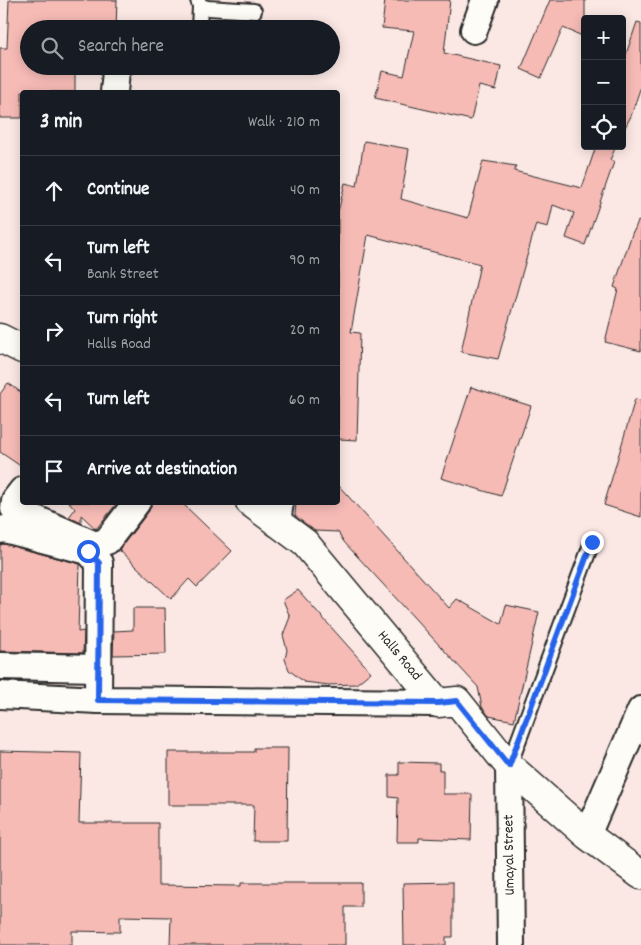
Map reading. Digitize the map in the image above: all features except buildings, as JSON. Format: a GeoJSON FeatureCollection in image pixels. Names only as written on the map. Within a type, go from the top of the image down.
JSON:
{"type":"FeatureCollection","features":[{"type":"Feature","properties":{"kind":"street"},"geometry":{"type":"LineString","coordinates":[[474,30],[485,0]]}},
{"type":"Feature","properties":{"kind":"street"},"geometry":{"type":"LineString","coordinates":[[114,90],[116,75]]}},
{"type":"Feature","properties":{"kind":"street"},"geometry":{"type":"LineString","coordinates":[[0,338],[20,348]]}},
{"type":"Feature","properties":{"kind":"street"},"geometry":{"type":"LineString","coordinates":[[20,494],[15,500],[14,508],[95,545],[108,541],[135,505]]}},
{"type":"Feature","properties":{"kind":"street","name":"Halls Road"},"geometry":{"type":"LineString","coordinates":[[258,505],[278,513],[438,703]]}},
{"type":"Feature","properties":{"kind":"street"},"geometry":{"type":"LineString","coordinates":[[0,530],[4,529],[88,551],[99,563],[98,700]]}},
{"type":"Feature","properties":{"kind":"street"},"geometry":{"type":"LineString","coordinates":[[0,666],[98,668]]}},
{"type":"Feature","properties":{"kind":"street"},"geometry":{"type":"LineString","coordinates":[[42,667],[42,697]]}},
{"type":"Feature","properties":{"kind":"street"},"geometry":{"type":"LineString","coordinates":[[0,695],[98,700],[438,703],[457,701],[509,766],[587,835],[641,875]]}},
{"type":"Feature","properties":{"kind":"street"},"geometry":{"type":"LineString","coordinates":[[587,835],[641,710]]}},
{"type":"Feature","properties":{"kind":"street","name":"Umayal Street"},"geometry":{"type":"LineString","coordinates":[[509,766],[511,945]]}},
{"type":"Feature","properties":{"kind":"lane"},"geometry":{"type":"LineString","coordinates":[[199,20],[199,3],[208,8],[254,11]]}},
{"type":"Feature","properties":{"kind":"lane"},"geometry":{"type":"LineString","coordinates":[[509,766],[592,542]]}},
{"type":"Feature","properties":{"kind":"route"},"geometry":{"type":"LineString","coordinates":[[88,551],[99,563],[98,700],[438,703],[457,701],[509,766],[592,542]]}}]}
